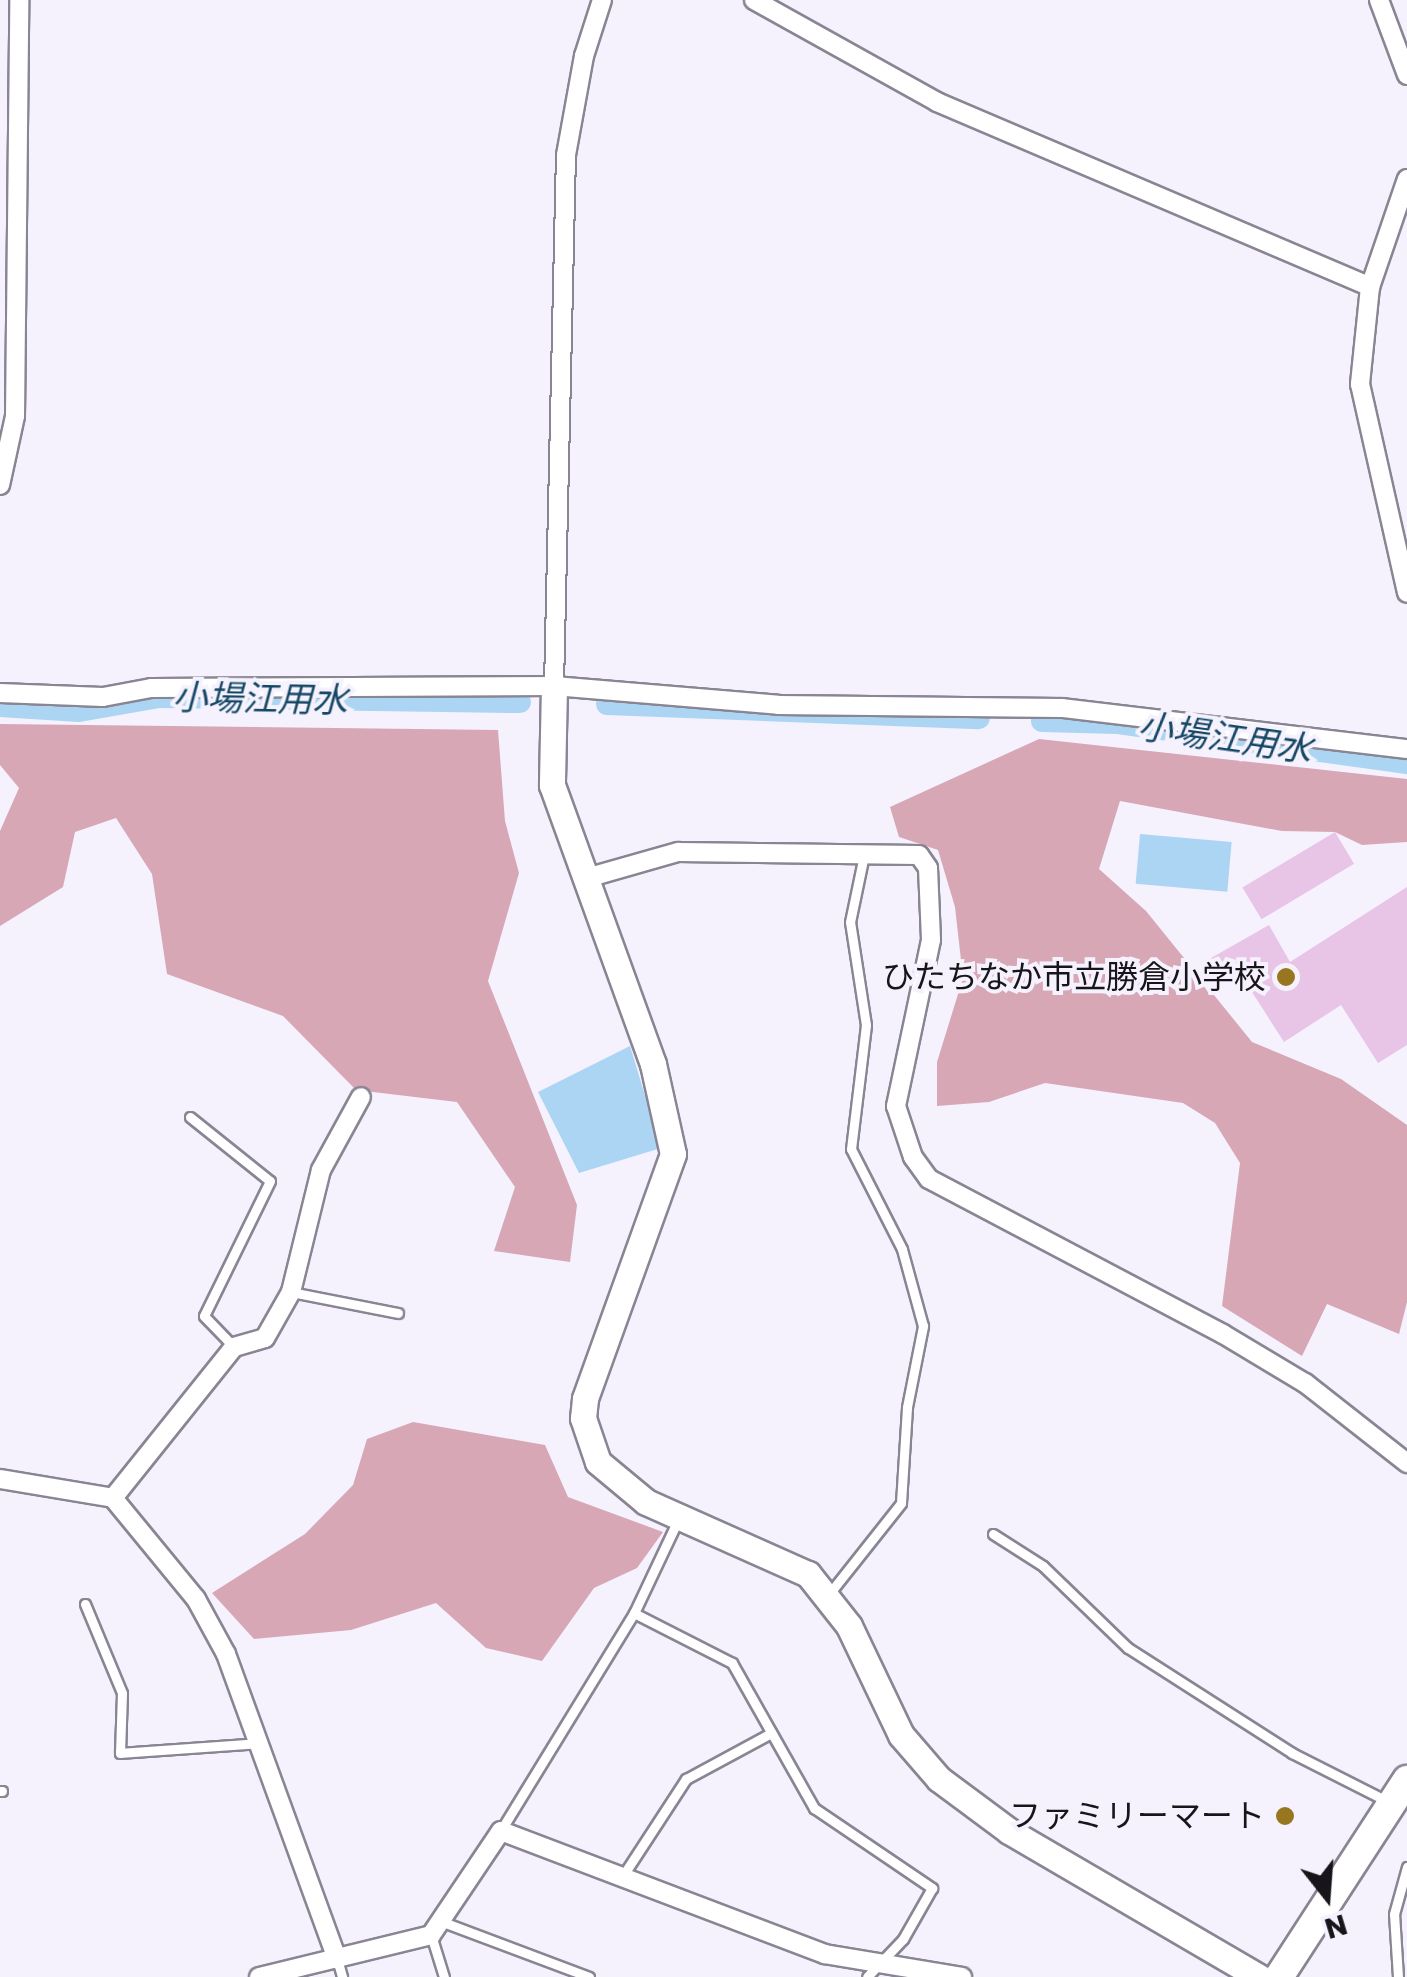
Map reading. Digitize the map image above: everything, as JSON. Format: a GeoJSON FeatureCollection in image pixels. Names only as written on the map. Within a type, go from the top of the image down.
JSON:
{"type":"FeatureCollection","features":[{"type":"Feature","properties":{"kind":"main road"},"geometry":{"type":"LineString","coordinates":[[1279,1977],[1400,1791]]}},
{"type":"Feature","properties":{"kind":"street"},"geometry":{"type":"LineString","coordinates":[[0,485],[15,416],[19,0]]}},
{"type":"Feature","properties":{"kind":"street"},"geometry":{"type":"LineString","coordinates":[[602,0],[584,56],[566,155],[552,785],[653,1064],[673,1154],[592,1371],[583,1418],[598,1462],[614,1482],[680,1516],[784,1558],[828,1595],[849,1626],[878,1698],[939,1779],[1009,1831],[1259,1977]]}},
{"type":"Feature","properties":{"kind":"street"},"geometry":{"type":"LineString","coordinates":[[754,0],[937,102],[1370,287]]}},
{"type":"Feature","properties":{"kind":"street"},"geometry":{"type":"LineString","coordinates":[[1379,0],[1407,74]]}},
{"type":"Feature","properties":{"kind":"street"},"geometry":{"type":"LineString","coordinates":[[1407,179],[1370,287],[1360,356],[1363,413],[1407,592]]}},
{"type":"Feature","properties":{"kind":"street"},"geometry":{"type":"LineString","coordinates":[[0,693],[103,697],[150,688],[554,686],[778,705],[1062,708],[1407,749]]}},
{"type":"Feature","properties":{"kind":"street"},"geometry":{"type":"LineString","coordinates":[[583,879],[678,852],[919,855],[928,868],[928,971],[898,1075],[896,1106],[913,1157],[930,1179],[983,1213],[1223,1334],[1306,1384],[1407,1463]]}},
{"type":"Feature","properties":{"kind":"street"},"geometry":{"type":"LineString","coordinates":[[112,1498],[234,1347],[264,1338],[291,1292],[320,1170],[361,1097]]}},
{"type":"Feature","properties":{"kind":"street"},"geometry":{"type":"LineString","coordinates":[[0,1478],[112,1498],[196,1599],[246,1696],[340,1968]]}},
{"type":"Feature","properties":{"kind":"street"},"geometry":{"type":"LineString","coordinates":[[259,1977],[340,1968],[437,1929],[501,1831],[825,1954],[883,1960],[962,1977]]}},
{"type":"Feature","properties":{"kind":"lane"},"geometry":{"type":"LineString","coordinates":[[828,1595],[900,1503],[907,1407],[923,1326],[902,1248],[851,1148],[866,1026],[850,922],[864,852]]}},
{"type":"Feature","properties":{"kind":"lane"},"geometry":{"type":"LineString","coordinates":[[190,1117],[270,1181],[204,1316],[234,1347]]}},
{"type":"Feature","properties":{"kind":"lane"},"geometry":{"type":"LineString","coordinates":[[291,1292],[398,1313]]}},
{"type":"Feature","properties":{"kind":"lane"},"geometry":{"type":"LineString","coordinates":[[501,1831],[634,1613],[680,1516]]}},
{"type":"Feature","properties":{"kind":"lane"},"geometry":{"type":"LineString","coordinates":[[993,1534],[1054,1576],[1128,1648],[1292,1753],[1400,1791]]}},
{"type":"Feature","properties":{"kind":"lane"},"geometry":{"type":"LineString","coordinates":[[85,1604],[122,1693],[120,1753],[262,1743]]}},
{"type":"Feature","properties":{"kind":"lane"},"geometry":{"type":"LineString","coordinates":[[634,1613],[732,1663],[814,1808],[932,1888],[903,1939],[867,1977]]}},
{"type":"Feature","properties":{"kind":"lane"},"geometry":{"type":"LineString","coordinates":[[622,1877],[686,1779],[771,1733]]}},
{"type":"Feature","properties":{"kind":"lane"},"geometry":{"type":"LineString","coordinates":[[1398,1977],[1394,1914],[1407,1867]]}},
{"type":"Feature","properties":{"kind":"lane"},"geometry":{"type":"LineString","coordinates":[[444,1977],[437,1929],[589,1977]]}},
{"type":"Feature","properties":{"kind":"shaded area"},"geometry":{"type":"Polygon","coordinates":[[[0,724],[498,730],[505,821],[519,873],[488,981],[577,1205],[570,1262],[494,1251],[515,1187],[457,1102],[356,1090],[283,1016],[167,974],[152,874],[116,818],[75,832],[63,887],[0,926],[0,831],[19,788],[0,765],[0,724]]]}},
{"type":"Feature","properties":{"kind":"shaded area"},"geometry":{"type":"Polygon","coordinates":[[[1039,739],[1407,779],[1407,842],[1362,845],[1335,832],[1282,831],[1120,801],[1099,869],[1146,911],[1252,1042],[1341,1079],[1407,1125],[1407,1302],[1399,1334],[1327,1304],[1302,1356],[1222,1306],[1240,1163],[1215,1123],[1183,1103],[1045,1083],[989,1102],[937,1106],[937,1062],[963,978],[955,907],[938,850],[899,837],[890,807],[1039,739]]]}},
{"type":"Feature","properties":{"kind":"shaded area"},"geometry":{"type":"Polygon","coordinates":[[[413,1422],[545,1445],[568,1497],[663,1532],[637,1568],[594,1588],[542,1661],[486,1648],[436,1603],[351,1630],[254,1639],[212,1593],[305,1534],[353,1485],[367,1439],[413,1422]]]}},
{"type":"Feature","properties":{"kind":"water"},"geometry":{"type":"Polygon","coordinates":[[[1140,834],[1232,842],[1227,892],[1136,884],[1140,834]]]}},
{"type":"Feature","properties":{"kind":"water"},"geometry":{"type":"Polygon","coordinates":[[[630,1046],[661,1148],[579,1173],[538,1092],[630,1046]]]}},
{"type":"Feature","properties":{"kind":"building"},"geometry":{"type":"Polygon","coordinates":[[[1335,832],[1354,864],[1261,919],[1242,888],[1335,832]]]}},
{"type":"Feature","properties":{"kind":"building"},"geometry":{"type":"Polygon","coordinates":[[[1407,887],[1407,1045],[1378,1063],[1341,1005],[1284,1042],[1236,967],[1221,975],[1211,958],[1269,925],[1290,962],[1407,887]]]}},
{"type":"Feature","properties":{"kind":"waterway","name":"小場江用水"},"geometry":{"type":"LineString","coordinates":[[0,706],[79,711],[158,697],[520,702]]}},
{"type":"Feature","properties":{"kind":"waterway","name":"小場江用水"},"geometry":{"type":"LineString","coordinates":[[607,704],[979,718]]}},
{"type":"Feature","properties":{"kind":"waterway","name":"小場江用水"},"geometry":{"type":"LineString","coordinates":[[1042,721],[1118,723],[1407,763]]}},
{"type":"Feature","properties":{"kind":"place","name":"ひたちなか市立勝倉小学校"},"geometry":{"type":"Point","coordinates":[1286,977]}},
{"type":"Feature","properties":{"kind":"place","name":"ファミリーマート"},"geometry":{"type":"Point","coordinates":[1285,1816]}}]}
